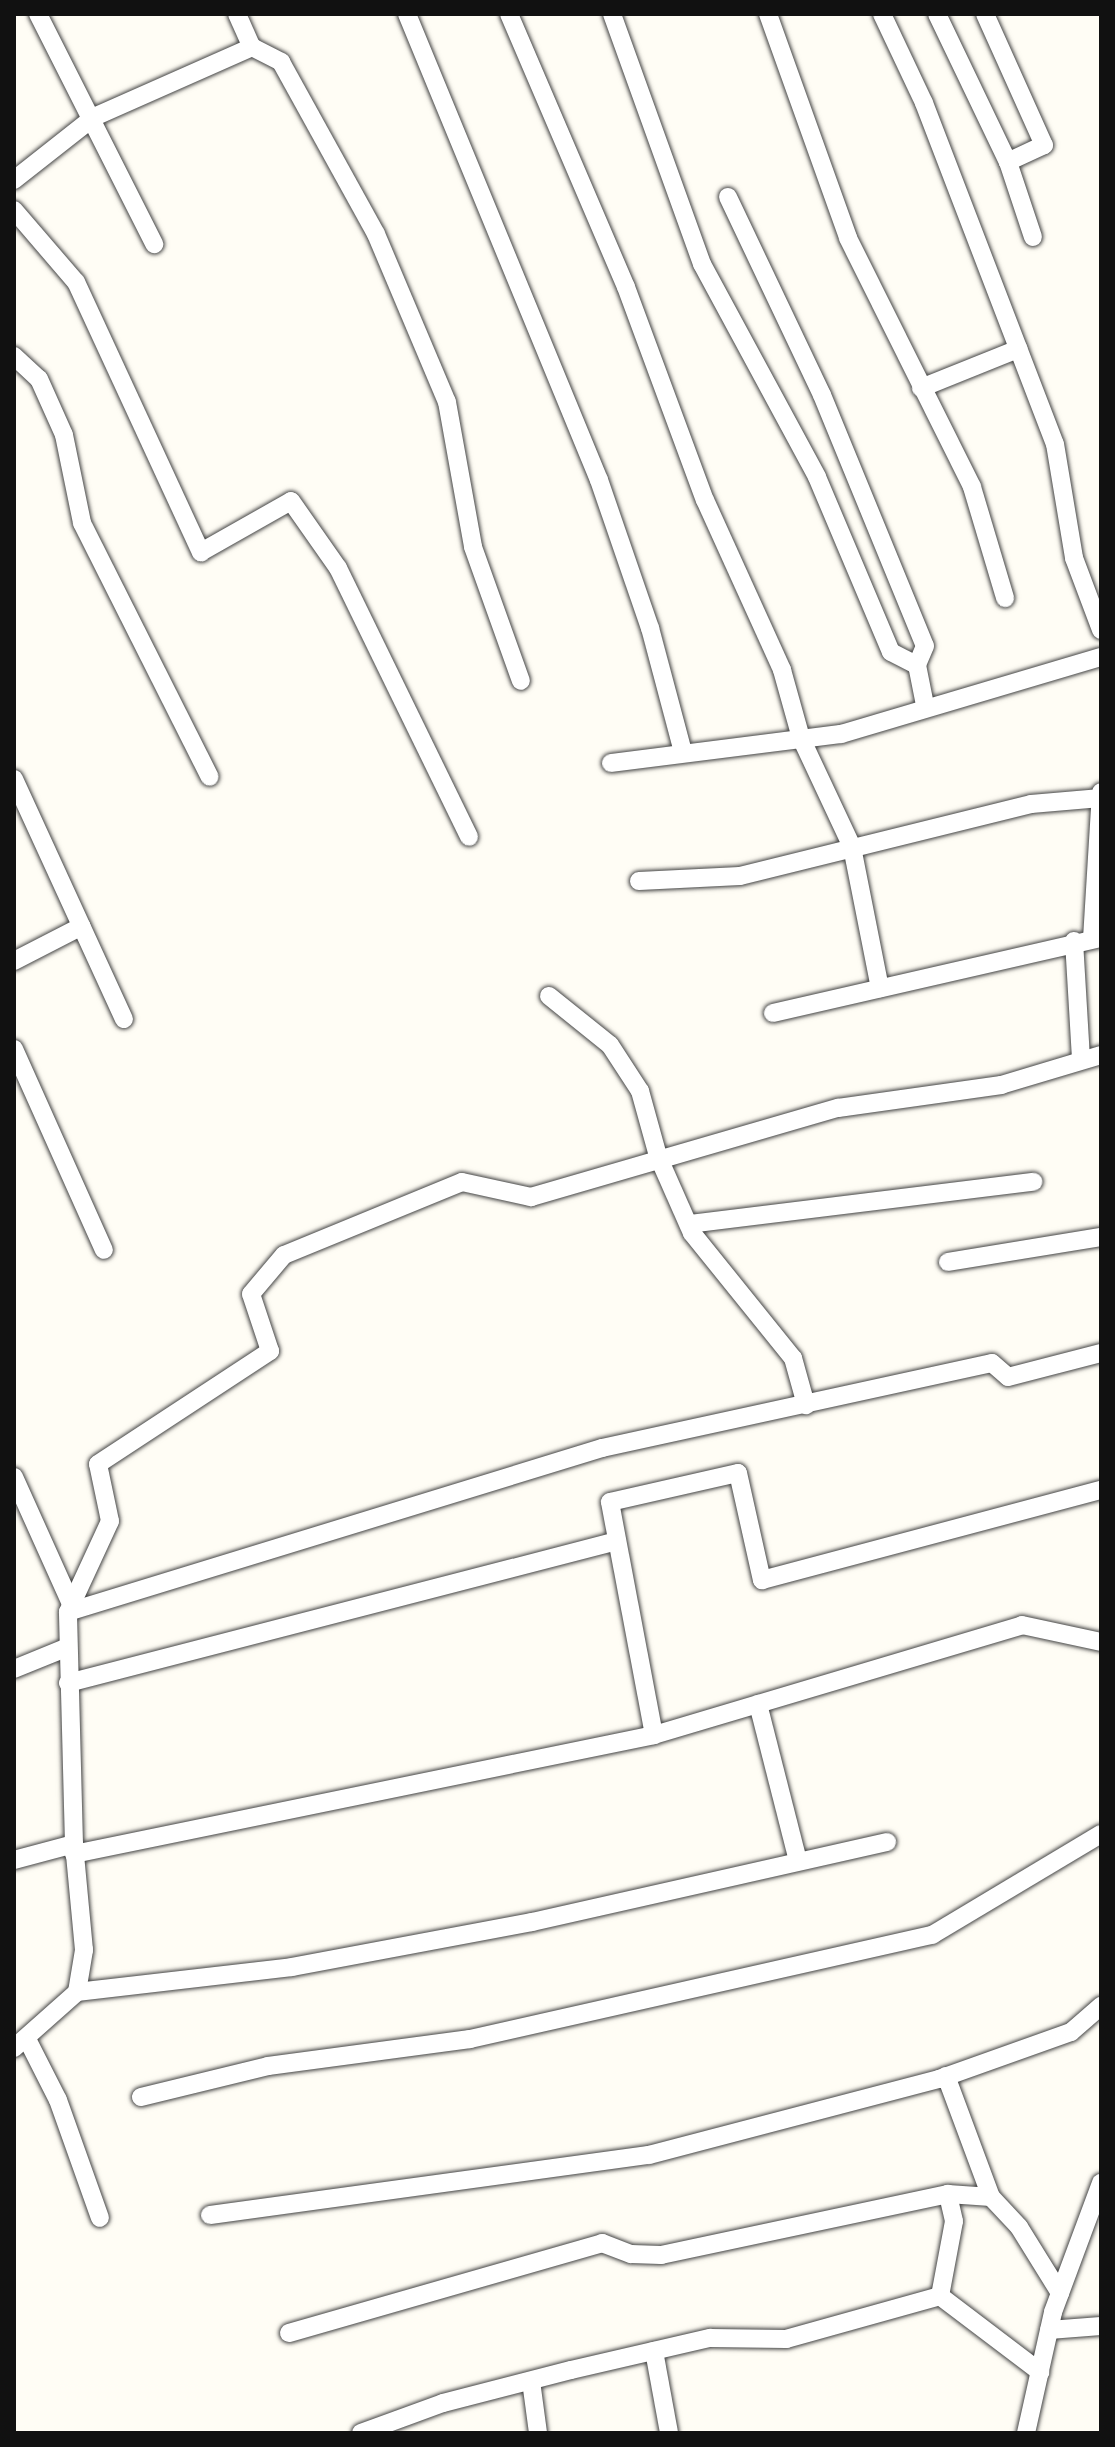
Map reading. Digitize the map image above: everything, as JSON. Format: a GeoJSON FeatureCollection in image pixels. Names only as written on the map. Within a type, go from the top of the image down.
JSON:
{"type":"FeatureCollection","features":[{"type":"Feature","properties":{"kind":"street"},"geometry":{"type":"LineString","coordinates":[[38,14],[94,117],[154,244]]}},
{"type":"Feature","properties":{"kind":"street"},"geometry":{"type":"LineString","coordinates":[[237,14],[252,47],[281,62],[382,248],[447,402],[473,547],[521,681]]}},
{"type":"Feature","properties":{"kind":"street"},"geometry":{"type":"LineString","coordinates":[[407,14],[599,480],[650,628],[683,752]]}},
{"type":"Feature","properties":{"kind":"street"},"geometry":{"type":"LineString","coordinates":[[509,14],[626,287],[705,500],[782,670],[801,738],[852,847],[880,988]]}},
{"type":"Feature","properties":{"kind":"street"},"geometry":{"type":"LineString","coordinates":[[612,14],[702,264],[817,477],[891,652],[917,665]]}},
{"type":"Feature","properties":{"kind":"street"},"geometry":{"type":"LineString","coordinates":[[768,14],[848,238],[972,487],[1005,598]]}},
{"type":"Feature","properties":{"kind":"street"},"geometry":{"type":"LineString","coordinates":[[882,14],[924,103],[1055,444],[1074,558],[1101,630]]}},
{"type":"Feature","properties":{"kind":"street"},"geometry":{"type":"LineString","coordinates":[[937,14],[1008,162],[1033,237]]}},
{"type":"Feature","properties":{"kind":"street"},"geometry":{"type":"LineString","coordinates":[[985,14],[1044,145],[1008,162]]}},
{"type":"Feature","properties":{"kind":"street"},"geometry":{"type":"LineString","coordinates":[[14,180],[94,117],[252,47]]}},
{"type":"Feature","properties":{"kind":"street"},"geometry":{"type":"LineString","coordinates":[[728,197],[822,395],[925,646],[917,665],[925,705]]}},
{"type":"Feature","properties":{"kind":"street"},"geometry":{"type":"LineString","coordinates":[[14,210],[76,282],[201,552],[291,501],[338,568],[469,837]]}},
{"type":"Feature","properties":{"kind":"street"},"geometry":{"type":"LineString","coordinates":[[921,388],[1018,349]]}},
{"type":"Feature","properties":{"kind":"street"},"geometry":{"type":"LineString","coordinates":[[14,356],[39,379],[64,435],[82,523],[210,777]]}},
{"type":"Feature","properties":{"kind":"street"},"geometry":{"type":"LineString","coordinates":[[611,763],[841,734],[925,705],[1101,657]]}},
{"type":"Feature","properties":{"kind":"street"},"geometry":{"type":"LineString","coordinates":[[14,779],[124,1019]]}},
{"type":"Feature","properties":{"kind":"street"},"geometry":{"type":"LineString","coordinates":[[639,881],[740,876],[1031,804],[1101,796],[1081,1058]]}},
{"type":"Feature","properties":{"kind":"street"},"geometry":{"type":"LineString","coordinates":[[14,961],[82,926]]}},
{"type":"Feature","properties":{"kind":"street"},"geometry":{"type":"LineString","coordinates":[[773,1013],[1089,939]]}},
{"type":"Feature","properties":{"kind":"street"},"geometry":{"type":"LineString","coordinates":[[549,996],[610,1045],[640,1091],[658,1156],[689,1224],[793,1358],[806,1405]]}},
{"type":"Feature","properties":{"kind":"street"},"geometry":{"type":"LineString","coordinates":[[14,1049],[104,1250]]}},
{"type":"Feature","properties":{"kind":"street"},"geometry":{"type":"LineString","coordinates":[[77,1992],[84,1950],[74,1849],[68,1647],[70,1608],[110,1521],[98,1464],[270,1351],[251,1294],[284,1255],[462,1182],[531,1197],[658,1156],[838,1108],[1001,1085],[1081,1058],[1101,1055]]}},
{"type":"Feature","properties":{"kind":"street"},"geometry":{"type":"LineString","coordinates":[[689,1224],[862,1208],[1033,1182]]}},
{"type":"Feature","properties":{"kind":"street"},"geometry":{"type":"LineString","coordinates":[[948,1262],[1101,1237]]}},
{"type":"Feature","properties":{"kind":"street"},"geometry":{"type":"LineString","coordinates":[[70,1608],[602,1448],[992,1363],[1008,1377],[1101,1353]]}},
{"type":"Feature","properties":{"kind":"street"},"geometry":{"type":"LineString","coordinates":[[654,1735],[610,1502],[738,1473],[762,1580],[1101,1490]]}},
{"type":"Feature","properties":{"kind":"street"},"geometry":{"type":"LineString","coordinates":[[14,1477],[70,1608]]}},
{"type":"Feature","properties":{"kind":"street"},"geometry":{"type":"LineString","coordinates":[[68,1683],[617,1541]]}},
{"type":"Feature","properties":{"kind":"street"},"geometry":{"type":"LineString","coordinates":[[14,1860],[654,1735],[1022,1625],[1101,1642]]}},
{"type":"Feature","properties":{"kind":"street"},"geometry":{"type":"LineString","coordinates":[[14,1669],[68,1647]]}},
{"type":"Feature","properties":{"kind":"street"},"geometry":{"type":"LineString","coordinates":[[758,1704],[798,1861]]}},
{"type":"Feature","properties":{"kind":"street"},"geometry":{"type":"LineString","coordinates":[[141,2097],[268,2066],[470,2039],[932,1935],[1101,1834]]}},
{"type":"Feature","properties":{"kind":"street"},"geometry":{"type":"LineString","coordinates":[[100,2218],[58,2100],[21,2044],[77,1992],[292,1967],[887,1842]]}},
{"type":"Feature","properties":{"kind":"street"},"geometry":{"type":"LineString","coordinates":[[210,2215],[649,2155],[946,2076],[1071,2032],[1101,2006]]}},
{"type":"Feature","properties":{"kind":"street"},"geometry":{"type":"LineString","coordinates":[[946,2076],[991,2197],[1019,2227],[1060,2293]]}},
{"type":"Feature","properties":{"kind":"street"},"geometry":{"type":"LineString","coordinates":[[1023,2432],[1060,2293],[1095,2213],[1101,2183]]}},
{"type":"Feature","properties":{"kind":"street"},"geometry":{"type":"LineString","coordinates":[[289,2333],[602,2243],[631,2254],[661,2255],[948,2194],[991,2197]]}},
{"type":"Feature","properties":{"kind":"street"},"geometry":{"type":"LineString","coordinates":[[940,2296],[954,2221],[948,2194]]}},
{"type":"Feature","properties":{"kind":"street"},"geometry":{"type":"LineString","coordinates":[[361,2433],[531,2381],[654,2351],[710,2338],[786,2339],[940,2296]]}},
{"type":"Feature","properties":{"kind":"street"},"geometry":{"type":"LineString","coordinates":[[940,2296],[1040,2372]]}},
{"type":"Feature","properties":{"kind":"street"},"geometry":{"type":"LineString","coordinates":[[1049,2330],[1101,2326]]}},
{"type":"Feature","properties":{"kind":"street"},"geometry":{"type":"LineString","coordinates":[[654,2351],[669,2433]]}},
{"type":"Feature","properties":{"kind":"street"},"geometry":{"type":"LineString","coordinates":[[531,2381],[538,2433]]}}]}
